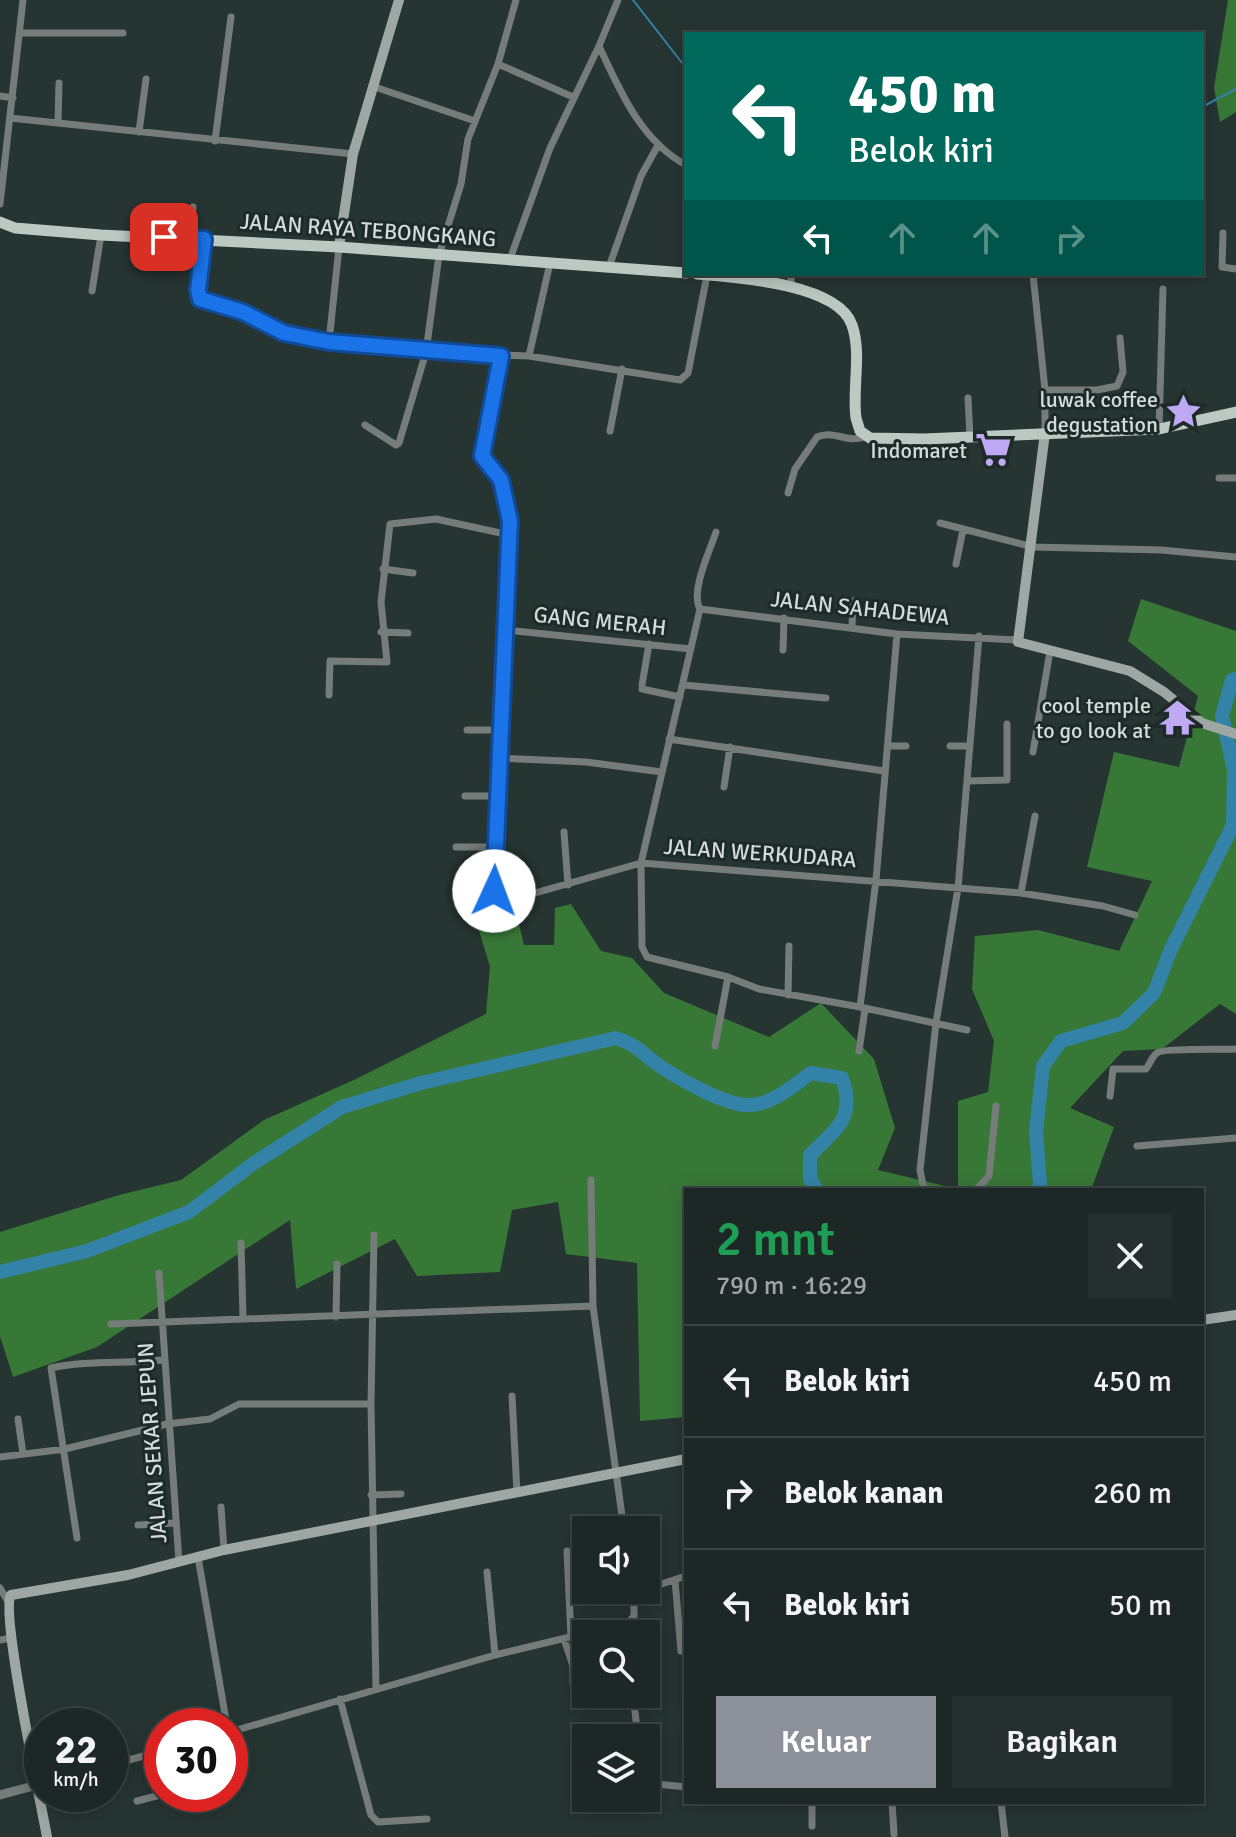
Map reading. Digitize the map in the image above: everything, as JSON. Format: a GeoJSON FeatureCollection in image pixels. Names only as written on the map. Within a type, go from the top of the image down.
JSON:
{"type":"FeatureCollection","features":[{"type":"Feature","properties":{"kind":"main road"},"geometry":{"type":"LineString","coordinates":[[339,247],[353,154],[399,0]]}},
{"type":"Feature","properties":{"kind":"main road","name":"JALAN RAYA TEBONGKANG"},"geometry":{"type":"LineString","coordinates":[[0,222],[15,228],[101,235],[339,247],[684,273]]}},
{"type":"Feature","properties":{"kind":"main road"},"geometry":{"type":"LineString","coordinates":[[717,276],[767,281],[791,288],[833,303],[849,318],[855,345],[856,418],[866,436],[970,437],[1159,429],[1236,412]]}},
{"type":"Feature","properties":{"kind":"main road"},"geometry":{"type":"LineString","coordinates":[[1045,433],[1033,547],[1017,640],[1130,671],[1213,728],[1236,734]]}},
{"type":"Feature","properties":{"kind":"main road"},"geometry":{"type":"LineString","coordinates":[[1204,1320],[1236,1315]]}},
{"type":"Feature","properties":{"kind":"main road"},"geometry":{"type":"LineString","coordinates":[[24,1721],[5,1639],[7,1600],[15,1594],[128,1575],[224,1550],[684,1459]]}},
{"type":"Feature","properties":{"kind":"main road"},"geometry":{"type":"LineString","coordinates":[[43,1812],[47,1837]]}},
{"type":"Feature","properties":{"kind":"street"},"geometry":{"type":"LineString","coordinates":[[0,204],[23,0]]}},
{"type":"Feature","properties":{"kind":"street"},"geometry":{"type":"LineString","coordinates":[[365,425],[399,444],[426,352],[439,255],[475,121],[498,64],[516,0]]}},
{"type":"Feature","properties":{"kind":"street"},"geometry":{"type":"LineString","coordinates":[[510,259],[550,148],[618,0]]}},
{"type":"Feature","properties":{"kind":"street"},"geometry":{"type":"LineString","coordinates":[[215,141],[231,17]]}},
{"type":"Feature","properties":{"kind":"street"},"geometry":{"type":"LineString","coordinates":[[21,33],[123,33]]}},
{"type":"Feature","properties":{"kind":"street"},"geometry":{"type":"LineString","coordinates":[[599,46],[618,86],[657,147],[684,164]]}},
{"type":"Feature","properties":{"kind":"street"},"geometry":{"type":"LineString","coordinates":[[498,64],[536,78],[573,97]]}},
{"type":"Feature","properties":{"kind":"street"},"geometry":{"type":"LineString","coordinates":[[139,132],[146,79]]}},
{"type":"Feature","properties":{"kind":"street"},"geometry":{"type":"LineString","coordinates":[[58,123],[59,83]]}},
{"type":"Feature","properties":{"kind":"street"},"geometry":{"type":"LineString","coordinates":[[372,86],[475,121]]}},
{"type":"Feature","properties":{"kind":"street"},"geometry":{"type":"LineString","coordinates":[[0,96],[13,98]]}},
{"type":"Feature","properties":{"kind":"street"},"geometry":{"type":"LineString","coordinates":[[10,118],[353,154]]}},
{"type":"Feature","properties":{"kind":"street"},"geometry":{"type":"LineString","coordinates":[[609,267],[641,176],[657,147]]}},
{"type":"Feature","properties":{"kind":"street"},"geometry":{"type":"LineString","coordinates":[[189,238],[193,207]]}},
{"type":"Feature","properties":{"kind":"street"},"geometry":{"type":"LineString","coordinates":[[1223,233],[1221,266],[1236,269]]}},
{"type":"Feature","properties":{"kind":"street"},"geometry":{"type":"LineString","coordinates":[[92,291],[101,235]]}},
{"type":"Feature","properties":{"kind":"street"},"geometry":{"type":"LineString","coordinates":[[204,239],[198,290],[200,299],[243,312],[284,333],[329,342],[426,352],[529,356],[684,379],[707,276]]}},
{"type":"Feature","properties":{"kind":"street"},"geometry":{"type":"LineString","coordinates":[[329,342],[339,247]]}},
{"type":"Feature","properties":{"kind":"street"},"geometry":{"type":"LineString","coordinates":[[529,356],[550,263]]}},
{"type":"Feature","properties":{"kind":"street"},"geometry":{"type":"LineString","coordinates":[[791,276],[791,288]]}},
{"type":"Feature","properties":{"kind":"street"},"geometry":{"type":"LineString","coordinates":[[1033,276],[1045,390],[1045,433]]}},
{"type":"Feature","properties":{"kind":"street"},"geometry":{"type":"LineString","coordinates":[[1159,429],[1163,289]]}},
{"type":"Feature","properties":{"kind":"street"},"geometry":{"type":"LineString","coordinates":[[1045,390],[1097,390],[1117,386],[1123,372],[1120,338]]}},
{"type":"Feature","properties":{"kind":"street"},"geometry":{"type":"LineString","coordinates":[[501,356],[482,456],[501,480],[510,535],[494,895],[497,901],[568,885],[641,863]]}},
{"type":"Feature","properties":{"kind":"street"},"geometry":{"type":"LineString","coordinates":[[610,431],[622,369]]}},
{"type":"Feature","properties":{"kind":"street"},"geometry":{"type":"LineString","coordinates":[[968,398],[970,437]]}},
{"type":"Feature","properties":{"kind":"street"},"geometry":{"type":"LineString","coordinates":[[788,493],[795,469],[817,437],[833,434],[857,440],[866,436]]}},
{"type":"Feature","properties":{"kind":"street"},"geometry":{"type":"LineString","coordinates":[[1219,478],[1236,478]]}},
{"type":"Feature","properties":{"kind":"street"},"geometry":{"type":"LineString","coordinates":[[329,695],[331,660],[387,663],[381,632],[383,569],[388,529],[396,521],[436,519],[510,535]]}},
{"type":"Feature","properties":{"kind":"street"},"geometry":{"type":"LineString","coordinates":[[940,523],[1033,547],[1161,550],[1236,557]]}},
{"type":"Feature","properties":{"kind":"street"},"geometry":{"type":"LineString","coordinates":[[956,564],[963,530]]}},
{"type":"Feature","properties":{"kind":"street"},"geometry":{"type":"LineString","coordinates":[[716,532],[699,587],[696,603],[700,609],[641,863],[642,947],[647,957],[788,995],[967,1030]]}},
{"type":"Feature","properties":{"kind":"street"},"geometry":{"type":"LineString","coordinates":[[383,569],[413,573]]}},
{"type":"Feature","properties":{"kind":"street"},"geometry":{"type":"LineString","coordinates":[[852,626],[853,601]]}},
{"type":"Feature","properties":{"kind":"street","name":"JALAN SAHADEWA"},"geometry":{"type":"LineString","coordinates":[[700,609],[897,634],[1017,640]]}},
{"type":"Feature","properties":{"kind":"street"},"geometry":{"type":"LineString","coordinates":[[783,650],[784,618]]}},
{"type":"Feature","properties":{"kind":"street","name":"GANG MERAH"},"geometry":{"type":"LineString","coordinates":[[505,630],[691,649]]}},
{"type":"Feature","properties":{"kind":"street"},"geometry":{"type":"LineString","coordinates":[[381,632],[408,633]]}},
{"type":"Feature","properties":{"kind":"street"},"geometry":{"type":"LineString","coordinates":[[859,1051],[897,634]]}},
{"type":"Feature","properties":{"kind":"street"},"geometry":{"type":"LineString","coordinates":[[924,1188],[920,1170],[936,1023],[958,888],[979,636]]}},
{"type":"Feature","properties":{"kind":"street"},"geometry":{"type":"LineString","coordinates":[[649,644],[642,687],[680,697]]}},
{"type":"Feature","properties":{"kind":"street"},"geometry":{"type":"LineString","coordinates":[[1033,752],[1050,651]]}},
{"type":"Feature","properties":{"kind":"street"},"geometry":{"type":"LineString","coordinates":[[683,685],[826,698]]}},
{"type":"Feature","properties":{"kind":"street"},"geometry":{"type":"LineString","coordinates":[[967,781],[1007,780],[1007,724]]}},
{"type":"Feature","properties":{"kind":"street"},"geometry":{"type":"LineString","coordinates":[[467,730],[500,730]]}},
{"type":"Feature","properties":{"kind":"street"},"geometry":{"type":"LineString","coordinates":[[669,739],[884,771]]}},
{"type":"Feature","properties":{"kind":"street"},"geometry":{"type":"LineString","coordinates":[[888,746],[906,746]]}},
{"type":"Feature","properties":{"kind":"street"},"geometry":{"type":"LineString","coordinates":[[950,746],[969,746]]}},
{"type":"Feature","properties":{"kind":"street"},"geometry":{"type":"LineString","coordinates":[[724,787],[730,747]]}},
{"type":"Feature","properties":{"kind":"street"},"geometry":{"type":"LineString","coordinates":[[498,758],[586,762],[662,772]]}},
{"type":"Feature","properties":{"kind":"street"},"geometry":{"type":"LineString","coordinates":[[465,796],[497,796]]}},
{"type":"Feature","properties":{"kind":"street"},"geometry":{"type":"LineString","coordinates":[[1021,893],[1035,816]]}},
{"type":"Feature","properties":{"kind":"street"},"geometry":{"type":"LineString","coordinates":[[564,832],[568,885]]}},
{"type":"Feature","properties":{"kind":"street"},"geometry":{"type":"LineString","coordinates":[[456,847],[495,847]]}},
{"type":"Feature","properties":{"kind":"street","name":"JALAN WERKUDARA"},"geometry":{"type":"LineString","coordinates":[[641,863],[1021,893],[1135,915]]}},
{"type":"Feature","properties":{"kind":"street"},"geometry":{"type":"LineString","coordinates":[[788,995],[789,946]]}},
{"type":"Feature","properties":{"kind":"street"},"geometry":{"type":"LineString","coordinates":[[715,1046],[728,977]]}},
{"type":"Feature","properties":{"kind":"street"},"geometry":{"type":"LineString","coordinates":[[1110,1096],[1113,1069],[1146,1069],[1153,1055],[1167,1048],[1192,1052],[1236,1049]]}},
{"type":"Feature","properties":{"kind":"street"},"geometry":{"type":"LineString","coordinates":[[978,1188],[989,1176],[996,1106]]}},
{"type":"Feature","properties":{"kind":"street"},"geometry":{"type":"LineString","coordinates":[[1137,1146],[1236,1138]]}},
{"type":"Feature","properties":{"kind":"street"},"geometry":{"type":"LineString","coordinates":[[591,1180],[593,1306],[622,1516]]}},
{"type":"Feature","properties":{"kind":"street"},"geometry":{"type":"LineString","coordinates":[[374,1235],[371,1495],[376,1689]]}},
{"type":"Feature","properties":{"kind":"street"},"geometry":{"type":"LineString","coordinates":[[241,1243],[243,1317]]}},
{"type":"Feature","properties":{"kind":"street"},"geometry":{"type":"LineString","coordinates":[[336,1317],[337,1264]]}},
{"type":"Feature","properties":{"kind":"street","name":"JALAN SEKAR JEPUN"},"geometry":{"type":"LineString","coordinates":[[159,1273],[162,1360],[179,1562]]}},
{"type":"Feature","properties":{"kind":"street"},"geometry":{"type":"LineString","coordinates":[[111,1324],[593,1306]]}},
{"type":"Feature","properties":{"kind":"street"},"geometry":{"type":"LineString","coordinates":[[77,1538],[51,1368],[72,1362],[119,1365],[162,1360]]}},
{"type":"Feature","properties":{"kind":"street"},"geometry":{"type":"LineString","coordinates":[[512,1396],[517,1493]]}},
{"type":"Feature","properties":{"kind":"street"},"geometry":{"type":"LineString","coordinates":[[0,1457],[65,1449],[167,1424],[210,1419],[239,1404],[371,1404]]}},
{"type":"Feature","properties":{"kind":"street"},"geometry":{"type":"LineString","coordinates":[[18,1419],[23,1454]]}},
{"type":"Feature","properties":{"kind":"street"},"geometry":{"type":"LineString","coordinates":[[371,1495],[401,1494]]}},
{"type":"Feature","properties":{"kind":"street"},"geometry":{"type":"LineString","coordinates":[[221,1507],[224,1550]]}},
{"type":"Feature","properties":{"kind":"street"},"geometry":{"type":"LineString","coordinates":[[138,1525],[175,1523]]}},
{"type":"Feature","properties":{"kind":"street"},"geometry":{"type":"LineString","coordinates":[[567,1551],[568,1638],[572,1660]]}},
{"type":"Feature","properties":{"kind":"street"},"geometry":{"type":"LineString","coordinates":[[198,1557],[224,1708]]}},
{"type":"Feature","properties":{"kind":"street"},"geometry":{"type":"LineString","coordinates":[[487,1572],[495,1655]]}},
{"type":"Feature","properties":{"kind":"street"},"geometry":{"type":"LineString","coordinates":[[660,1584],[684,1577]]}},
{"type":"Feature","properties":{"kind":"street"},"geometry":{"type":"LineString","coordinates":[[675,1580],[681,1651]]}},
{"type":"Feature","properties":{"kind":"street"},"geometry":{"type":"LineString","coordinates":[[0,1589],[7,1600]]}},
{"type":"Feature","properties":{"kind":"street"},"geometry":{"type":"LineString","coordinates":[[248,1727],[495,1655],[572,1637]]}},
{"type":"Feature","properties":{"kind":"street"},"geometry":{"type":"LineString","coordinates":[[340,1699],[371,1815],[378,1822],[427,1819]]}},
{"type":"Feature","properties":{"kind":"street"},"geometry":{"type":"LineString","coordinates":[[660,1784],[684,1787]]}},
{"type":"Feature","properties":{"kind":"street"},"geometry":{"type":"LineString","coordinates":[[0,1795],[24,1789]]}},
{"type":"Feature","properties":{"kind":"street"},"geometry":{"type":"LineString","coordinates":[[137,1801],[144,1799]]}},
{"type":"Feature","properties":{"kind":"street"},"geometry":{"type":"LineString","coordinates":[[812,1804],[812,1826]]}},
{"type":"Feature","properties":{"kind":"street"},"geometry":{"type":"LineString","coordinates":[[892,1804],[894,1834]]}},
{"type":"Feature","properties":{"kind":"street"},"geometry":{"type":"LineString","coordinates":[[1001,1804],[1005,1837]]}},
{"type":"Feature","properties":{"kind":"green space"},"geometry":{"type":"Polygon","coordinates":[[[1228,0],[1236,0],[1236,112],[1220,122],[1214,88],[1228,0]]]}},
{"type":"Feature","properties":{"kind":"green space"},"geometry":{"type":"Polygon","coordinates":[[[1141,599],[1236,631],[1236,1014],[1220,1004],[1162,1049],[1123,1051],[1070,1108],[1114,1127],[1092,1188],[958,1188],[958,1101],[988,1092],[994,1041],[972,989],[975,936],[1038,930],[1119,951],[1152,881],[1087,867],[1114,752],[1179,767],[1198,696],[1128,641],[1141,599]]]}},
{"type":"Feature","properties":{"kind":"green space"},"geometry":{"type":"Polygon","coordinates":[[[471,904],[517,915],[524,945],[554,945],[555,908],[571,904],[601,951],[632,958],[664,993],[769,1037],[821,1003],[874,1059],[895,1128],[878,1170],[954,1188],[684,1188],[684,1417],[640,1421],[637,1263],[566,1254],[558,1202],[512,1210],[500,1272],[417,1276],[395,1239],[296,1289],[290,1220],[97,1347],[13,1377],[0,1336],[0,1232],[119,1195],[181,1180],[264,1120],[356,1079],[486,1014],[490,967],[471,904]]]}},
{"type":"Feature","properties":{"kind":"waterway"},"geometry":{"type":"LineString","coordinates":[[633,0],[684,65]]}},
{"type":"Feature","properties":{"kind":"waterway"},"geometry":{"type":"LineString","coordinates":[[1204,106],[1236,89]]}},
{"type":"Feature","properties":{"kind":"waterway"},"geometry":{"type":"LineString","coordinates":[[1039,1188],[1036,1131],[1043,1066],[1061,1041],[1123,1023],[1154,993],[1171,949],[1233,825],[1234,770],[1222,716],[1232,680],[1236,679]]}},
{"type":"Feature","properties":{"kind":"waterway"},"geometry":{"type":"LineString","coordinates":[[0,1272],[87,1251],[189,1212],[254,1163],[342,1107],[421,1083],[616,1038],[692,1085],[741,1104],[767,1101],[811,1073],[842,1078],[847,1103],[845,1113],[836,1129],[810,1155],[810,1179],[816,1188]]}},
{"type":"Feature","properties":{"kind":"place","name":"luwak coffee degustation"},"geometry":{"type":"Point","coordinates":[1184,412]}},
{"type":"Feature","properties":{"kind":"place","name":"Indomaret"},"geometry":{"type":"Point","coordinates":[993,450]}},
{"type":"Feature","properties":{"kind":"place","name":"cool temple to go look at"},"geometry":{"type":"Point","coordinates":[1177,718]}},
{"type":"Feature","properties":{"kind":"route"},"geometry":{"type":"LineString","coordinates":[[164,237],[204,239],[197,295],[202,301],[243,312],[284,333],[329,342],[501,356],[482,456],[501,480],[510,521],[494,891]]}}]}
